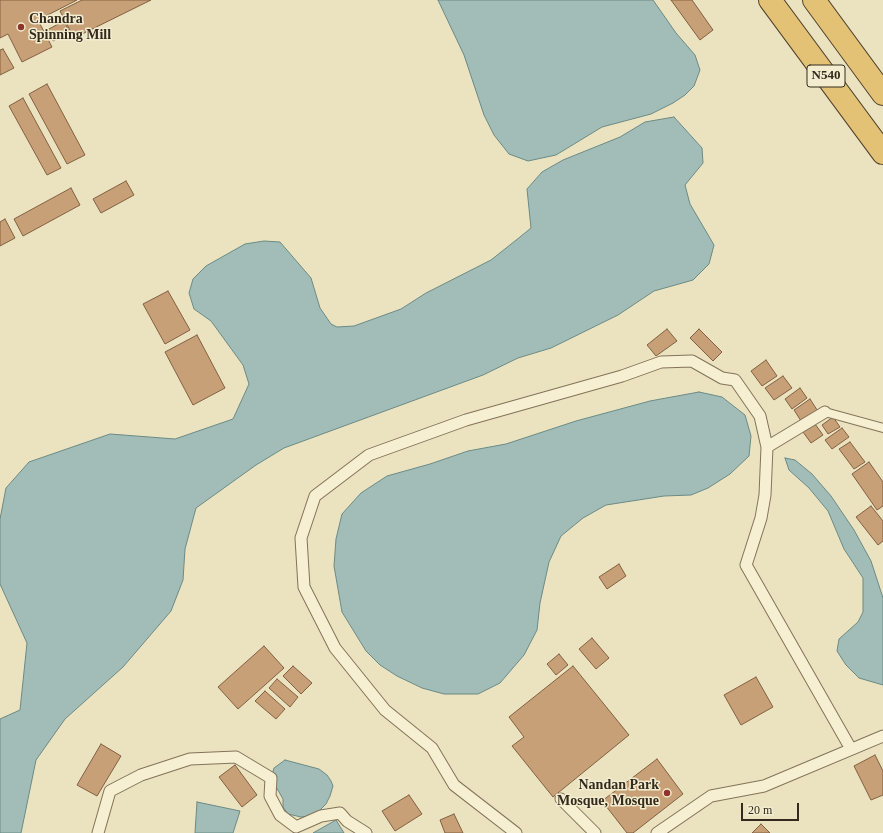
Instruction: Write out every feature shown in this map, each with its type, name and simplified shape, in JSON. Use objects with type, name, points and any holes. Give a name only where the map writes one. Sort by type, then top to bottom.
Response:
[{"type":"highway","name":"N540","points":[[770,0],[883,152]]},
{"type":"highway","name":"N540","points":[[814,0],[883,94]]},
{"type":"street","points":[[516,833],[454,785],[432,748],[385,710],[335,648],[304,587],[301,538],[315,496],[369,455],[466,420],[622,376],[660,362],[692,361],[722,378],[735,380],[760,416],[767,447],[763,502],[760,518],[746,565],[851,750]]},
{"type":"street","points":[[767,447],[825,412]]},
{"type":"street","points":[[656,833],[711,796],[764,786],[883,736]]},
{"type":"street","points":[[98,833],[110,791],[141,775],[190,759],[236,757],[271,778],[270,796],[280,815],[296,827],[321,816],[340,814],[347,821],[366,833]]},
{"type":"street","points":[[561,799],[595,833]]},
{"type":"lane","points":[[825,412],[883,428]]},
{"type":"water","points":[[438,0],[653,0],[676,33],[695,55],[700,70],[694,86],[685,95],[673,103],[651,114],[602,127],[556,155],[528,161],[509,154],[494,135],[484,115],[464,55]]},
{"type":"water","points":[[674,117],[702,148],[703,163],[685,185],[690,204],[714,245],[709,264],[693,280],[654,291],[618,315],[551,348],[518,358],[483,375],[284,448],[256,465],[196,508],[185,549],[183,580],[171,611],[123,667],[65,719],[36,760],[21,833],[0,833],[0,719],[20,710],[27,643],[0,584],[0,519],[6,488],[29,462],[110,434],[175,439],[233,419],[249,384],[243,365],[211,321],[194,309],[189,293],[193,279],[206,266],[245,244],[264,241],[280,242],[311,278],[320,308],[331,324],[337,327],[354,326],[401,309],[426,293],[491,260],[531,228],[527,189],[542,172],[563,160],[620,137],[645,122]]},
{"type":"water","points":[[699,392],[722,397],[745,415],[751,436],[749,456],[730,474],[708,488],[691,495],[664,496],[606,505],[583,518],[561,536],[549,562],[540,603],[537,630],[524,655],[500,683],[478,694],[444,694],[422,688],[397,676],[380,665],[366,651],[342,612],[334,566],[336,539],[342,514],[361,493],[387,476],[430,464],[468,451],[506,444],[576,421],[650,401]]},
{"type":"water","points":[[785,458],[795,460],[812,474],[831,496],[854,530],[871,561],[883,598],[883,685],[859,678],[846,665],[837,651],[839,639],[858,622],[863,612],[863,578],[844,549],[828,511],[809,488],[789,470]]},
{"type":"water","points":[[285,760],[319,769],[327,775],[331,781],[333,786],[326,804],[319,811],[310,816],[301,817],[288,814],[283,807],[283,799],[271,778],[274,768]]},
{"type":"water","points":[[197,802],[240,811],[233,833],[195,833]]},
{"type":"water","points":[[336,820],[344,833],[313,833]]},
{"type":"building","name":"Chandra Spinning Mill","points":[[0,0],[77,0],[38,20],[52,47],[22,62],[8,34],[0,38]]},
{"type":"building","points":[[82,0],[151,0],[74,38],[60,11]]},
{"type":"building","points":[[671,0],[692,0],[713,30],[700,40]]},
{"type":"building","points":[[64,21],[70,33],[53,41],[47,30]]},
{"type":"building","points":[[3,49],[14,68],[0,75],[0,50]]},
{"type":"building","points":[[47,84],[85,155],[67,164],[29,94]]},
{"type":"building","points":[[23,98],[61,168],[47,175],[9,106]]},
{"type":"building","points":[[126,181],[134,195],[101,213],[93,199]]},
{"type":"building","points":[[71,188],[80,205],[23,236],[14,219]]},
{"type":"building","points":[[5,219],[15,238],[0,246],[0,222]]},
{"type":"building","points":[[168,291],[190,330],[165,344],[143,304]]},
{"type":"building","points":[[667,329],[677,341],[656,356],[647,345]]},
{"type":"building","points":[[699,329],[722,352],[713,361],[690,338]]},
{"type":"building","points":[[197,335],[225,388],[193,405],[165,352]]},
{"type":"building","points":[[766,360],[777,376],[762,386],[751,371]]},
{"type":"building","points":[[783,376],[792,388],[774,400],[765,388]]},
{"type":"building","points":[[800,388],[807,398],[792,409],[785,399]]},
{"type":"building","points":[[810,399],[819,413],[803,424],[794,410]]},
{"type":"building","points":[[833,417],[840,427],[828,434],[822,425]]},
{"type":"building","points":[[815,424],[823,435],[811,443],[803,432]]},
{"type":"building","points":[[842,428],[849,437],[832,449],[825,440]]},
{"type":"building","points":[[850,442],[865,462],[854,469],[839,449]]},
{"type":"building","points":[[869,462],[883,482],[883,506],[877,510],[852,474]]},
{"type":"building","points":[[871,506],[883,521],[883,541],[878,545],[856,517]]},
{"type":"building","points":[[619,564],[626,576],[607,589],[599,577]]},
{"type":"building","points":[[592,638],[609,658],[596,669],[579,649]]},
{"type":"building","points":[[264,646],[284,668],[238,709],[218,687]]},
{"type":"building","points":[[559,654],[568,665],[556,675],[547,664]]},
{"type":"building","points":[[293,666],[312,683],[301,694],[283,676]]},
{"type":"building","points":[[573,666],[629,735],[553,797],[512,746],[524,737],[509,717]]},
{"type":"building","points":[[756,677],[773,707],[741,725],[724,695]]},
{"type":"building","points":[[277,679],[298,697],[290,707],[269,688]]},
{"type":"building","points":[[265,691],[285,709],[276,719],[255,701]]},
{"type":"building","points":[[101,744],[121,756],[97,796],[77,785]]},
{"type":"building","points":[[875,755],[883,771],[883,795],[871,800],[854,766]]},
{"type":"building","points":[[657,759],[683,794],[633,833],[627,833],[602,801]]},
{"type":"building","points":[[235,765],[257,795],[242,807],[219,777]]},
{"type":"building","points":[[409,795],[422,814],[395,831],[382,811]]},
{"type":"building","points":[[454,814],[463,833],[445,833],[440,820]]},
{"type":"building","points":[[761,824],[770,833],[752,833]]},
{"type":"place","name":"Chandra Spinning Mill","points":[[21,27]]},
{"type":"place","name":"Nandan Park Mosque, Mosque","points":[[667,793]]}]
